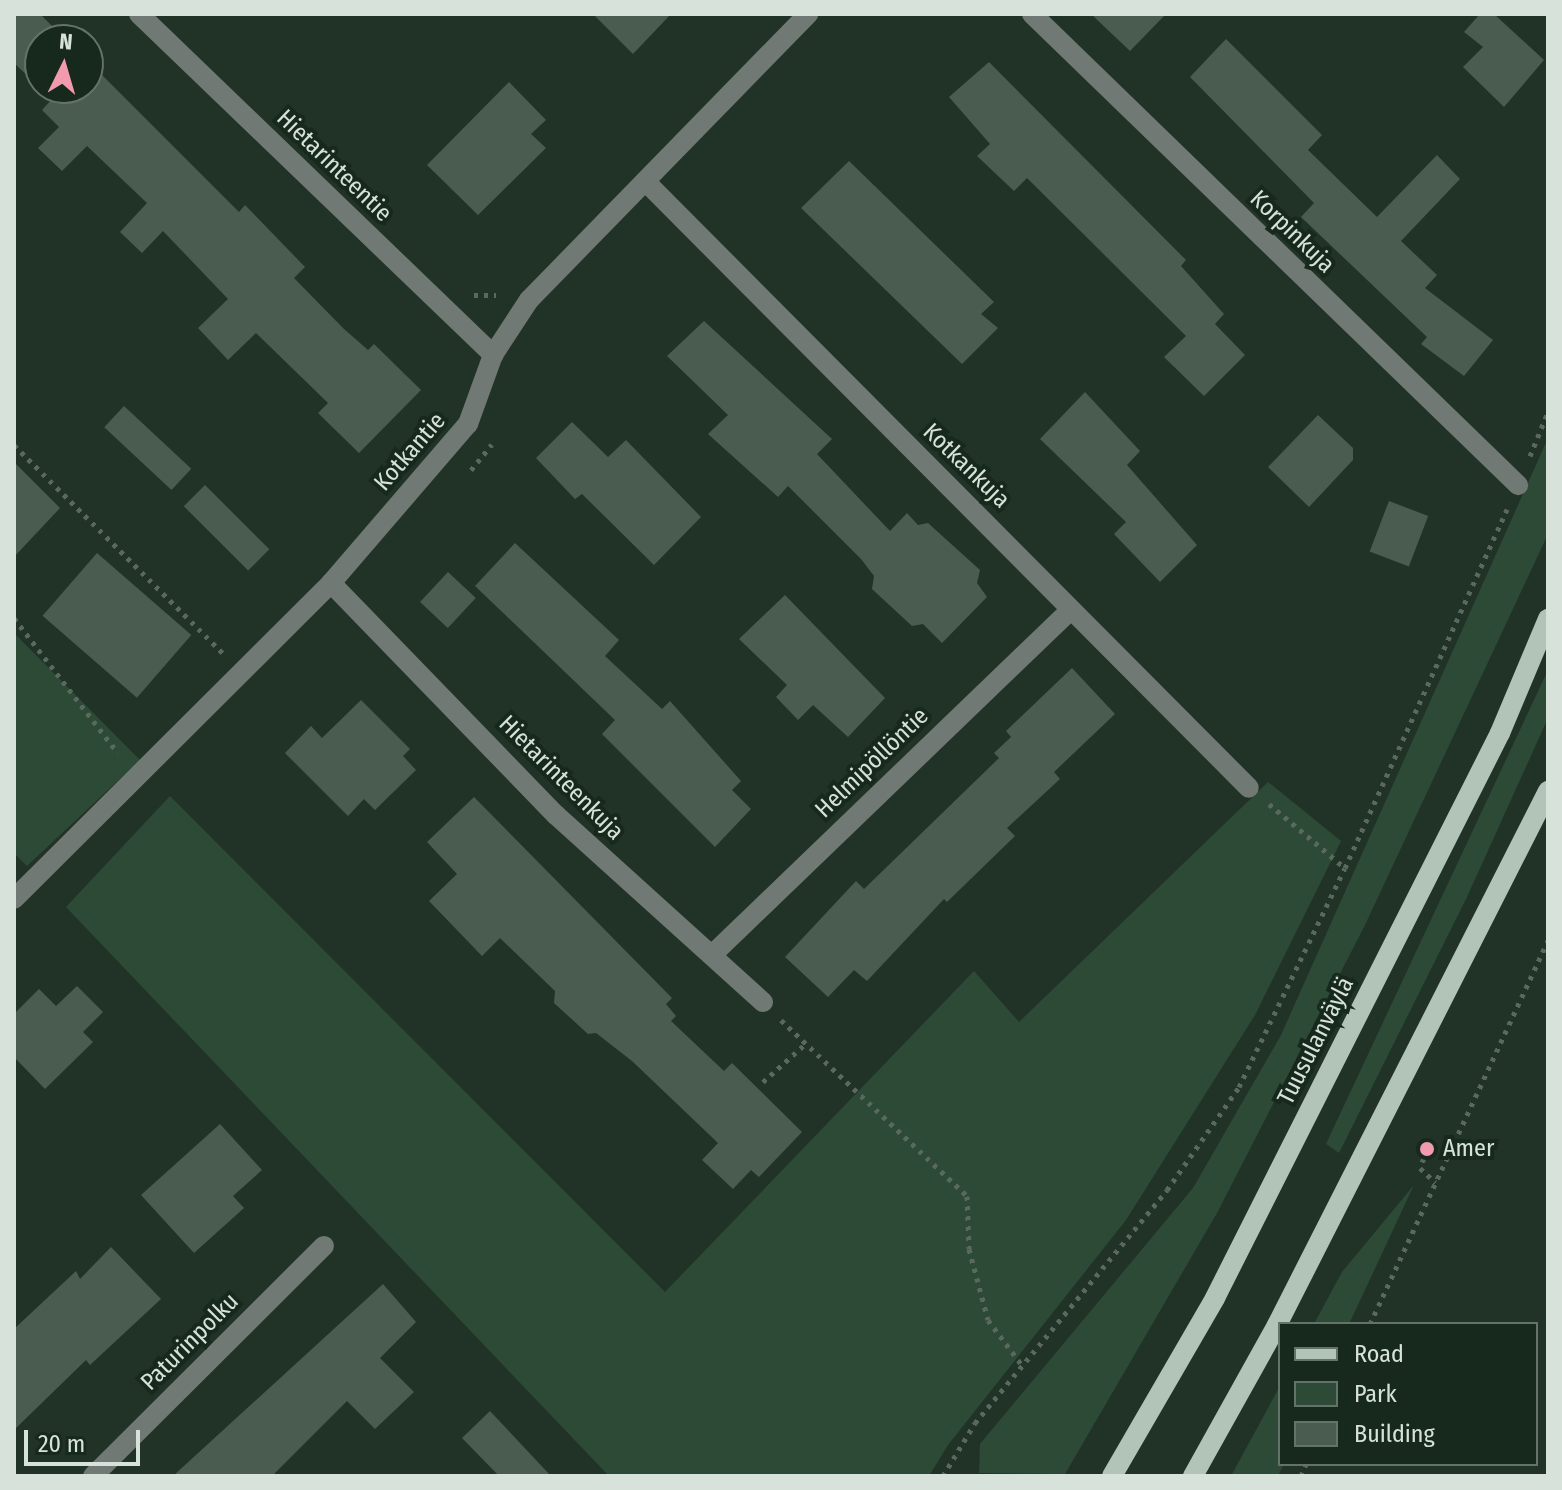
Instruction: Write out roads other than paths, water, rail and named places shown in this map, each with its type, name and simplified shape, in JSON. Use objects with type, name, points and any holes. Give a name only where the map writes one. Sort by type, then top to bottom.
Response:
[{"type":"main road","name":"Tuusulanväylä","points":[[1112,1476],[1215,1298],[1500,733],[1548,619]]},
{"type":"main road","points":[[1279,1322],[1548,791]]},
{"type":"main road","points":[[1193,1476],[1278,1323]]},
{"type":"street","name":"Hietarinteentie","points":[[139,14],[493,355]]},
{"type":"street","name":"Kotkantie","points":[[14,899],[331,583],[468,424],[493,355],[529,300],[647,183],[808,14]]},
{"type":"street","name":"Korpinkuja","points":[[1032,14],[1518,485]]},
{"type":"street","name":"Kotkankuja","points":[[647,183],[745,287],[1024,558],[1069,611],[1249,788]]},
{"type":"street","name":"Hietarinteenkuja","points":[[331,583],[556,815],[763,1002]]},
{"type":"street","name":"Helmipöllöntie","points":[[713,954],[1069,611]]},
{"type":"street","name":"Paturinpolku","points":[[93,1476],[324,1246]]},
{"type":"place","name":"Amer","points":[[1427,1149]]}]
